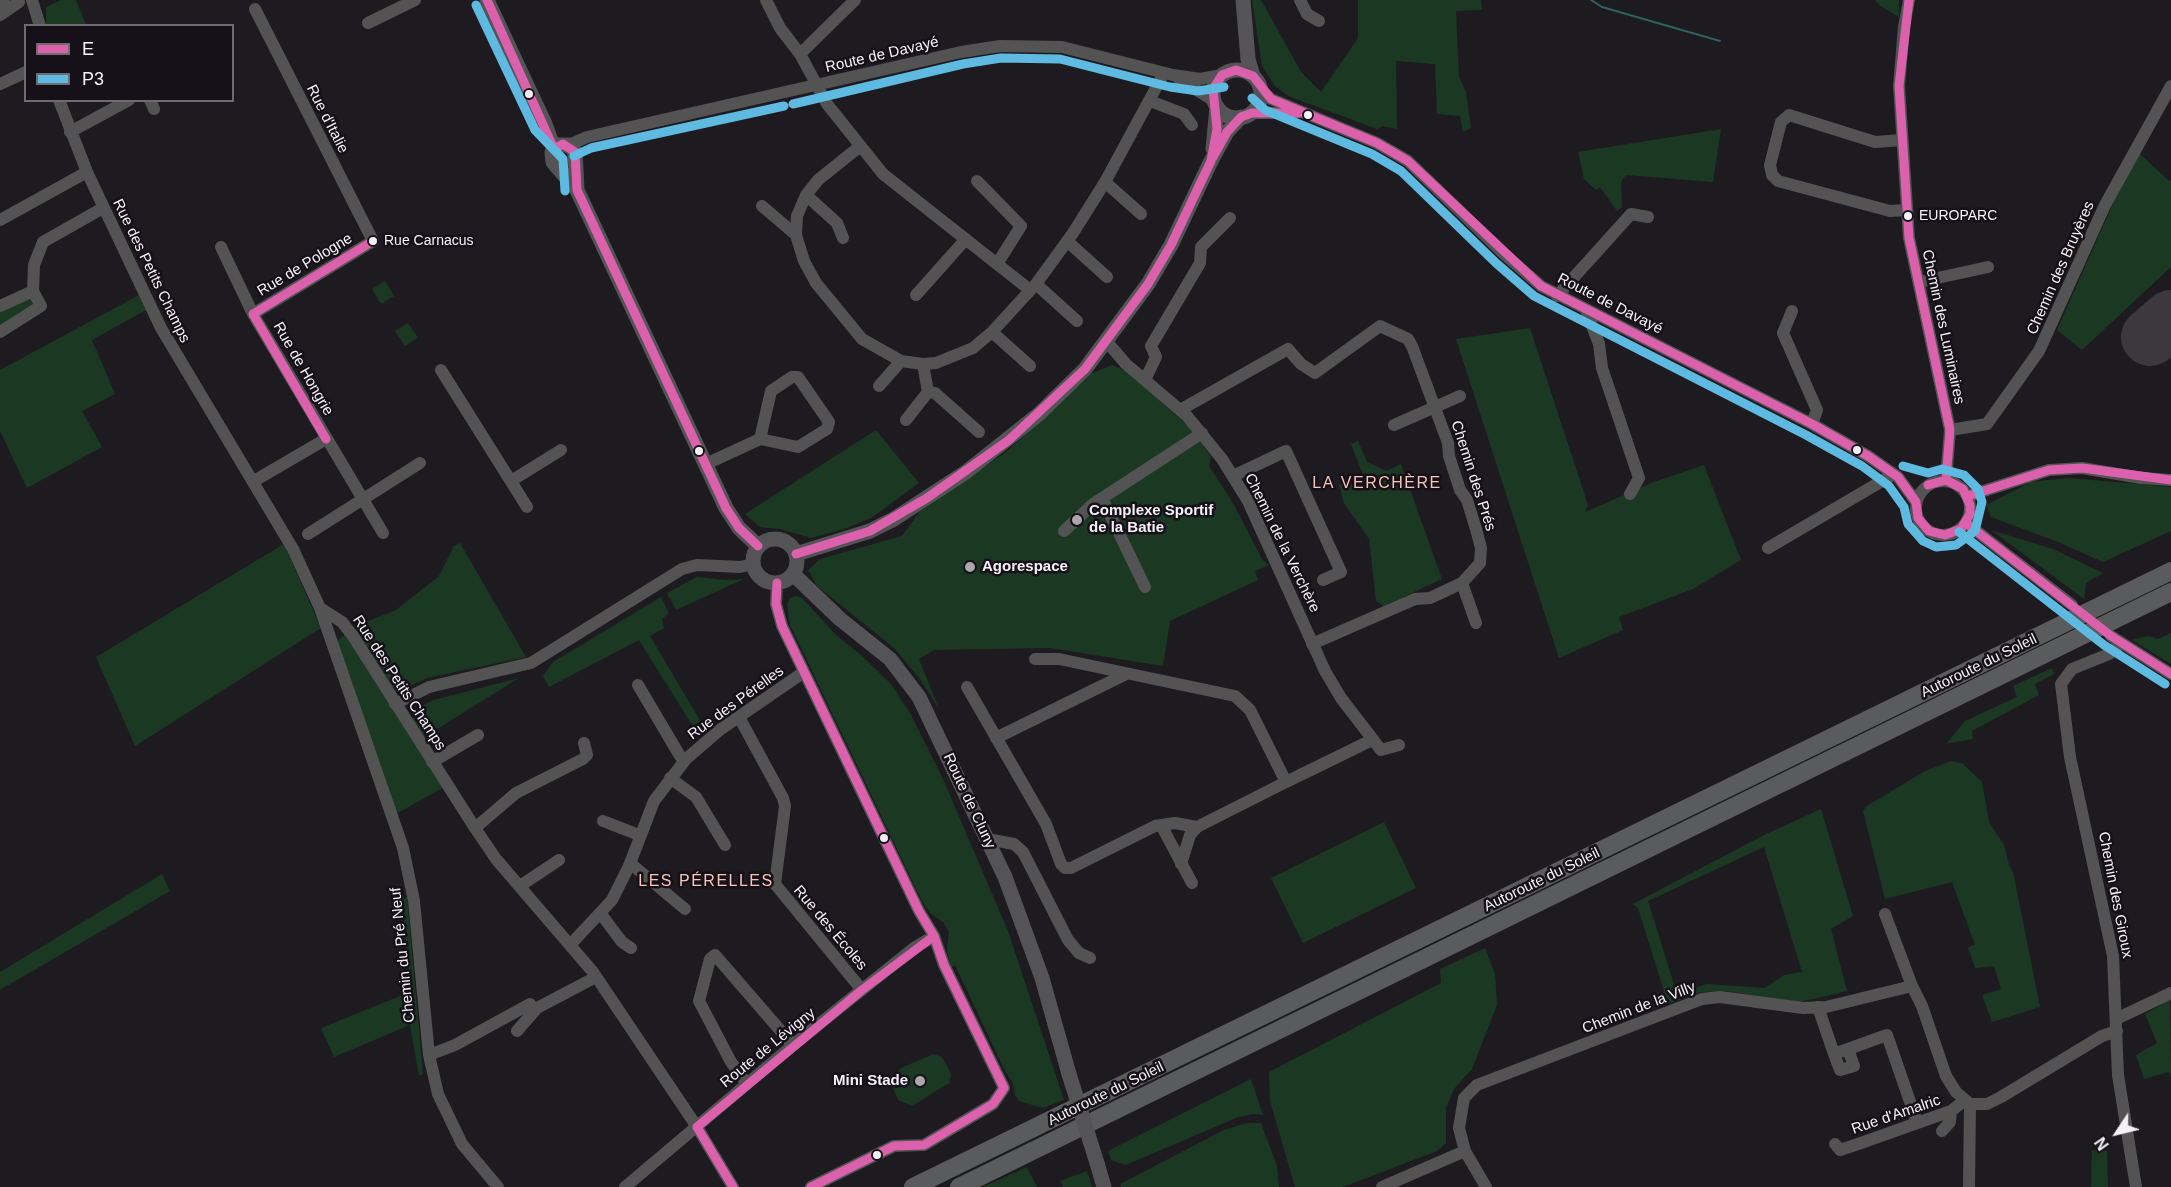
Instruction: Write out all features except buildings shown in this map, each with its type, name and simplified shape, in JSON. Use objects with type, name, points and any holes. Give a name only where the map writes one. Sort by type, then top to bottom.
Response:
[{"type":"highway","name":"Autoroute du Soleil","points":[[913,1187],[2171,571]]},
{"type":"highway","name":"Autoroute du Soleil","points":[[958,1187],[2171,592]]},
{"type":"main road","points":[[487,0],[545,124],[566,154],[577,190],[732,519],[758,546]]},
{"type":"main road","points":[[1211,161],[1217,129],[1213,89],[1226,73],[1240,48],[1243,0]]},
{"type":"main road","points":[[796,554],[870,531],[966,472],[1040,414],[1107,342],[1172,245],[1227,132],[1260,98],[1243,18]]},
{"type":"main road","points":[[1226,73],[1244,71],[1256,82]]},
{"type":"main road","points":[[1215,104],[1230,117],[1246,115]]},
{"type":"main road","points":[[770,539],[786,541],[796,554],[798,561],[793,574],[777,583],[765,580],[754,564],[758,546],[770,539]]},
{"type":"main road","name":"Route de Cluny","points":[[793,574],[840,619],[890,659],[919,697],[933,723],[1005,877],[1042,978],[1104,1187]]},
{"type":"street","points":[[0,3],[4,0]]},
{"type":"street","points":[[368,23],[415,0]]},
{"type":"street","points":[[766,0],[780,28],[800,54],[816,86],[860,147],[884,174],[997,264],[1033,287],[1077,321]]},
{"type":"street","points":[[800,54],[855,0]]},
{"type":"street","points":[[1300,0],[1307,14],[1319,21]]},
{"type":"street","name":"Chemin des Luminaires","points":[[1909,0],[1903,35],[1899,86],[1909,238],[1950,430],[1946,480]]},
{"type":"street","points":[[0,15],[24,1],[39,24]]},
{"type":"street","name":"Rue d'Italie","points":[[255,9],[373,241]]},
{"type":"street","name":"Route de Davayé","points":[[566,154],[599,136],[961,52],[1000,46],[1062,47],[1168,74],[1200,79],[1226,73]]},
{"type":"street","points":[[0,84],[24,73]]},
{"type":"street","points":[[860,147],[818,180],[806,195],[796,216],[796,235],[804,261],[836,310],[862,339],[901,361],[923,364],[955,357],[973,348],[992,332],[1033,287],[1067,241],[1105,182],[1150,101],[1168,74]]},
{"type":"street","name":"Route de Davayé","points":[[1168,74],[1215,104]]},
{"type":"street","name":"Route de Davayé","points":[[1256,82],[1270,99],[1300,113],[1377,142],[1408,161],[1527,276],[1557,296],[1812,424],[1896,475],[1928,485]]},
{"type":"street","name":"Chemin des Bruyères","points":[[1950,430],[1987,423],[2039,351],[2105,205],[2171,86]]},
{"type":"street","points":[[1150,101],[1184,114],[1192,125]]},
{"type":"street","name":"Rue des Petits Champs","points":[[60,102],[87,172],[172,350],[254,481],[293,549],[320,608],[342,622],[353,636],[475,828],[596,977],[697,1127],[733,1187]]},
{"type":"street","points":[[70,132],[125,102]]},
{"type":"street","points":[[1246,115],[1300,113]]},
{"type":"street","points":[[1902,140],[1875,142],[1789,115],[1781,122],[1770,165],[1772,175],[1778,181],[1890,211],[1907,210]]},
{"type":"street","points":[[0,220],[87,172]]},
{"type":"street","points":[[977,181],[1021,226],[997,264]]},
{"type":"street","points":[[1105,182],[1141,214]]},
{"type":"street","points":[[806,195],[837,223],[843,238]]},
{"type":"street","points":[[762,206],[796,235]]},
{"type":"street","points":[[0,332],[38,310],[40,306],[33,291],[34,264],[43,242],[104,208]]},
{"type":"street","points":[[1557,296],[1631,214],[1648,217]]},
{"type":"street","points":[[1146,378],[1156,357],[1151,346],[1200,263],[1201,248],[1230,218]]},
{"type":"street","points":[[916,295],[966,239]]},
{"type":"street","name":"Rue de Pologne","points":[[253,314],[373,241]]},
{"type":"street","points":[[1067,241],[1107,276]]},
{"type":"street","name":"Rue de Hongrie","points":[[220,247],[253,314],[383,533]]},
{"type":"street","points":[[1918,282],[1988,267]]},
{"type":"street","points":[[0,306],[33,291]]},
{"type":"street","points":[[1586,310],[1599,344],[1602,368],[1639,478],[1630,494]]},
{"type":"street","points":[[1792,311],[1783,333],[1817,410],[1812,424]]},
{"type":"street","name":"Chemin des Prés","points":[[1180,410],[1288,349],[1300,364],[1314,373],[1380,326],[1408,339],[1412,346],[1435,408],[1480,548],[1480,563],[1462,583],[1430,598],[1415,599],[1312,644]]},
{"type":"street","points":[[992,332],[1030,366]]},
{"type":"street","name":"Chemin de la Verchère","points":[[1107,342],[1126,364],[1146,378],[1202,433],[1233,476],[1252,510],[1312,644],[1341,698],[1381,750],[1399,745]]},
{"type":"street","points":[[879,386],[901,361]]},
{"type":"street","points":[[906,420],[928,392],[923,364]]},
{"type":"street","points":[[441,370],[527,507]]},
{"type":"street","points":[[706,464],[760,439],[798,447],[827,429],[829,423],[798,377],[792,377],[771,391],[760,439]]},
{"type":"street","points":[[928,392],[935,393],[979,432]]},
{"type":"street","name":"Chemin des Prés","points":[[1394,424],[1461,396]]},
{"type":"street","points":[[1064,531],[1102,498],[1202,433]]},
{"type":"street","points":[[254,481],[326,439]]},
{"type":"street","points":[[511,482],[561,450]]},
{"type":"street","points":[[1233,476],[1286,451],[1341,572],[1323,580]]},
{"type":"street","points":[[308,534],[420,463]]},
{"type":"street","points":[[1968,496],[2049,470],[2082,468],[2141,478],[2171,480]]},
{"type":"street","points":[[1768,548],[1896,475]]},
{"type":"street","name":"Route de Davayé","points":[[1896,475],[1916,502]]},
{"type":"street","points":[[1946,480],[1956,484],[1968,496],[1970,505],[1966,522],[1953,533],[1937,535],[1922,526],[1916,510],[1916,502],[1928,485],[1946,480]]},
{"type":"street","points":[[1102,498],[1145,587]]},
{"type":"street","points":[[1966,522],[2072,605]]},
{"type":"street","points":[[395,704],[429,687],[531,663],[682,569],[697,565],[740,567],[754,564]]},
{"type":"street","points":[[777,583],[777,610],[804,672],[919,911],[934,936],[944,965],[1004,1088],[993,1104],[924,1145],[894,1146],[811,1187]]},
{"type":"street","points":[[1462,583],[1476,623]]},
{"type":"street","name":"Chemin du Pré Neuf","points":[[320,608],[404,848],[415,912],[429,1055],[446,1115],[470,1155],[498,1187]]},
{"type":"street","name":"Chemin des Giroux","points":[[2136,1187],[2123,1115],[2113,956],[2101,889],[2070,757],[2061,684],[2072,669],[2109,654],[2116,639],[2171,674]]},
{"type":"street","points":[[1035,659],[1059,659],[1235,696],[1244,701],[1286,782]]},
{"type":"street","name":"Rue des Pérelles","points":[[571,944],[602,914],[630,863],[654,801],[686,759],[739,717],[804,672]]},
{"type":"street","points":[[996,738],[1127,674]]},
{"type":"street","name":"Rue des Pérelles","points":[[638,685],[680,756],[686,759]]},
{"type":"street","points":[[967,687],[1046,824],[1061,864],[1065,868],[1071,868],[1161,825],[1181,824],[1197,827]]},
{"type":"street","name":"Rue des Écoles","points":[[739,717],[783,798],[775,884],[862,990]]},
{"type":"street","points":[[432,762],[478,735]]},
{"type":"street","points":[[1181,864],[1190,835],[1197,827],[1372,740]]},
{"type":"street","points":[[475,828],[516,793],[583,759],[587,755],[584,743]]},
{"type":"street","points":[[670,778],[696,796],[725,845]]},
{"type":"street","points":[[603,821],[639,835]]},
{"type":"street","points":[[1161,825],[1192,883]]},
{"type":"street","points":[[987,839],[1014,844],[1023,852],[1068,940],[1079,953],[1090,958]]},
{"type":"street","points":[[520,886],[558,860]]},
{"type":"street","points":[[630,863],[685,909]]},
{"type":"street","points":[[602,914],[622,942],[631,948]]},
{"type":"street","points":[[1885,914],[1912,986],[1922,1006],[1946,1076],[1968,1102],[1969,1187]]},
{"type":"street","name":"Route de Lévigny","points":[[625,1187],[794,1045],[934,936]]},
{"type":"street","points":[[747,1084],[731,1062],[699,1001],[710,959],[714,956],[794,1045]]},
{"type":"street","points":[[517,1031],[537,1008],[596,977]]},
{"type":"street","name":"Chemin de la Villy","points":[[1486,1187],[1465,1151],[1459,1128],[1460,1110],[1464,1098],[1477,1086],[1702,999],[1720,997],[1818,1007],[1912,986]]},
{"type":"street","points":[[1968,1102],[1986,1104],[2001,1097],[2171,993]]},
{"type":"street","points":[[429,1055],[455,1046],[530,1004]]},
{"type":"street","points":[[1818,1007],[1840,1070],[1854,1066],[1848,1049]]},
{"type":"street","points":[[1834,1054],[1887,1035],[1917,1122]]},
{"type":"street","name":"Rue d'Amalric","points":[[1835,1144],[1840,1150],[1952,1112],[1968,1102]]},
{"type":"street","points":[[1942,1131],[1950,1122],[1952,1112]]},
{"type":"street","points":[[1382,1187],[1465,1151]]},
{"type":"green space","points":[[61,0],[76,0],[86,24],[46,24],[46,7]]},
{"type":"green space","points":[[1252,0],[1261,0],[1301,72],[1321,92],[1358,38],[1358,0],[1481,0],[1482,10],[1456,11],[1459,77],[1466,92],[1471,128],[1463,132],[1460,116],[1437,114],[1435,64],[1396,61],[1397,129],[1383,126],[1377,129],[1288,96],[1275,86],[1262,66]]},
{"type":"green space","points":[[1875,0],[1899,0],[1899,17],[1879,5]]},
{"type":"green space","points":[[1721,129],[1713,182],[1626,175],[1621,182],[1622,207],[1617,211],[1600,187],[1596,190],[1584,179],[1578,152]]},
{"type":"green space","points":[[2140,154],[2169,181],[2171,179],[2171,267],[2082,350],[2057,330],[2119,190]]},
{"type":"green space","points":[[385,281],[394,296],[381,304],[372,289]]},
{"type":"green space","points":[[30,295],[37,306],[0,329],[0,310]]},
{"type":"green space","points":[[139,295],[146,310],[92,340],[115,394],[82,411],[102,447],[27,488],[0,431],[0,370]]},
{"type":"green space","points":[[408,323],[418,338],[405,346],[395,331]]},
{"type":"green space","points":[[1530,328],[1588,505],[1585,512],[1654,482],[1704,465],[1741,560],[1693,589],[1619,617],[1623,630],[1559,658],[1456,339]]},
{"type":"green space","name":"Complexe Sportif de la Batie","points":[[1112,365],[1128,372],[1186,424],[1201,443],[1211,457],[1209,466],[1233,503],[1262,559],[1269,565],[1255,571],[1258,580],[1170,621],[1163,666],[1050,648],[934,650],[919,659],[939,709],[920,679],[894,648],[817,586],[808,570],[820,559],[902,536],[920,511],[1006,452],[1088,375]]},
{"type":"green space","points":[[876,430],[919,483],[871,518],[847,528],[811,538],[780,529],[760,527],[745,514]]},
{"type":"green space","points":[[1358,441],[1367,462],[1387,471],[1401,464],[1442,579],[1384,606],[1376,601],[1369,539],[1344,503],[1339,485],[1363,475],[1351,444]]},
{"type":"green space","points":[[2069,478],[2171,487],[2171,531],[2103,562],[1991,517],[1986,505],[2031,482]]},
{"type":"green space","points":[[1991,530],[2053,549],[2103,573],[2086,583],[2084,599]]},
{"type":"green space","points":[[460,543],[526,657],[427,678],[396,693],[354,627],[396,610],[439,576],[454,546]]},
{"type":"green space","points":[[284,544],[321,628],[135,746],[96,657]]},
{"type":"green space","points":[[697,577],[725,580],[744,579],[676,610],[667,593]]},
{"type":"green space","points":[[795,596],[802,598],[837,636],[891,684],[910,713],[943,779],[1008,931],[1064,1100],[1043,1108],[1019,1101],[1015,1095],[1013,1083],[1005,1071],[955,965],[951,967],[947,950],[949,932],[943,922],[930,913],[922,901],[790,625],[787,605],[790,598]]},
{"type":"green space","points":[[661,597],[669,613],[662,619],[664,628],[650,636],[705,729],[697,733],[639,640],[549,687],[543,676],[553,662]]},
{"type":"green space","points":[[2171,633],[2171,664],[2132,640],[2148,636],[2158,639]]},
{"type":"green space","points":[[346,634],[444,787],[396,814],[334,643]]},
{"type":"green space","points":[[2052,668],[2054,674],[2035,684],[2039,695],[1972,731],[1973,739],[1946,744],[1965,721],[2017,697],[2013,686]]},
{"type":"green space","points":[[519,678],[421,739],[413,724],[413,716],[419,707],[434,700]]},
{"type":"green space","points":[[1951,761],[1962,763],[1982,782],[1989,822],[2004,845],[2013,872],[2040,1007],[1992,1022],[1982,995],[2001,989],[1994,966],[1975,968],[1968,947],[1975,945],[1952,882],[1885,899],[1863,811],[1867,806],[1925,771]]},
{"type":"green space","points":[[1821,809],[1853,916],[1831,929],[1847,991],[1800,1002],[1724,991],[1702,992],[1668,1004],[1638,908],[1633,904],[1762,836]],"holes":[[[1764,847],[1802,972],[1784,975],[1765,988],[1707,984],[1677,994],[1648,901]]]},
{"type":"green space","points":[[1384,822],[1416,888],[1303,943],[1271,878]]},
{"type":"green space","points":[[162,874],[170,891],[0,990],[0,972]]},
{"type":"green space","points":[[407,897],[423,1074],[419,1076],[410,1025],[334,1057],[321,1028],[410,992],[402,899]]},
{"type":"green space","points":[[1485,948],[1495,974],[1497,1005],[1472,1069],[1454,1089],[1446,1108],[1446,1143],[1437,1151],[1343,1187],[1295,1187],[1270,1101],[1269,1072],[1441,983],[1440,969]]},
{"type":"green space","points":[[2170,1000],[2171,1078],[2169,1072],[2144,1079],[2136,1055],[2157,1043],[2145,1014]]},
{"type":"green space","name":"Mini Stade","points":[[934,1054],[942,1057],[947,1066],[951,1074],[949,1083],[912,1106],[898,1100],[889,1078],[903,1067]]},
{"type":"green space","points":[[1251,1079],[1263,1115],[1252,1114],[1236,1118],[1126,1165],[1111,1160],[1108,1151]]},
{"type":"green space","points":[[1247,1123],[1261,1123],[1277,1166],[1279,1187],[1121,1187],[1120,1184],[1224,1130]]},
{"type":"green space","points":[[2092,1150],[2107,1151],[2108,1187],[2091,1187]]},
{"type":"green space","points":[[1027,1167],[1037,1187],[983,1187]]},
{"type":"green space","points":[[1087,1171],[1092,1187],[1063,1187],[1060,1181]]},
{"type":"waterway","points":[[1591,0],[1602,7],[1720,41]]},
{"type":"runway","points":[[2150,337],[2171,319]]},
{"type":"transit line","name":"E","points":[[487,0],[554,149],[563,144],[575,152],[577,190],[726,508],[739,528],[758,546]]},
{"type":"transit line","name":"E","points":[[1909,0],[1899,86],[1909,238],[1950,430],[1946,480]]},
{"type":"transit line","name":"P3","points":[[476,5],[535,130],[563,159],[565,191]]},
{"type":"transit line","name":"P3","points":[[793,104],[963,64],[1001,58],[1060,59],[1170,87],[1198,91],[1224,87]]},
{"type":"transit line","name":"E","points":[[796,554],[870,531],[927,498],[1009,440],[1085,369],[1148,284],[1171,245],[1211,161],[1217,129],[1213,89],[1222,75],[1236,70],[1253,76],[1271,99],[1377,143],[1408,161],[1541,286],[1812,424],[1868,456],[1898,477],[1916,502],[1918,518],[1929,531],[1945,535],[1961,529],[1970,514],[1970,505],[1963,489],[1946,480],[1928,485]]},
{"type":"transit line","name":"P3","points":[[1252,98],[1265,110],[1372,154],[1401,171],[1496,263],[1534,296],[1862,466],[1889,486],[1904,507],[1908,524],[1923,541],[1936,547],[1956,545],[1975,531],[1982,502],[1978,489],[1964,475],[1942,469],[1928,473],[1903,466]]},
{"type":"transit line","name":"P3","points":[[574,156],[591,148],[784,106]]},
{"type":"transit line","name":"E","points":[[1213,157],[1227,132],[1241,117],[1252,113],[1300,113]]},
{"type":"transit line","name":"E","points":[[253,314],[373,241]]},
{"type":"transit line","name":"E","points":[[253,314],[326,439]]},
{"type":"transit line","name":"E","points":[[1968,496],[2049,470],[2082,468],[2171,480]]},
{"type":"transit line","name":"E","points":[[1966,523],[2111,636],[2171,674]]},
{"type":"transit line","name":"P3","points":[[1959,532],[2104,645],[2165,684]]},
{"type":"transit line","name":"E","points":[[777,583],[776,604],[782,626],[919,911],[934,936],[944,965],[1004,1088]]},
{"type":"transit line","name":"E","points":[[697,1127],[862,990],[934,936]]},
{"type":"transit line","name":"E","points":[[811,1187],[894,1146],[924,1145],[993,1104],[1004,1088]]},
{"type":"transit line","name":"E","points":[[697,1127],[733,1187]]},
{"type":"place","name":"EUROPARC","points":[[1908,216]]},
{"type":"place","name":"Rue Carnacus","points":[[373,241]]},
{"type":"place","name":"Complexe Sportif de la Batie","points":[[1077,520]]},
{"type":"place","name":"Agorespace","points":[[970,567]]},
{"type":"place","name":"Mini Stade","points":[[920,1081]]},
{"type":"district","name":"LA VERCHÈRE","points":[[1377,484]]},
{"type":"district","name":"LES PÉRELLES","points":[[706,882]]}]
